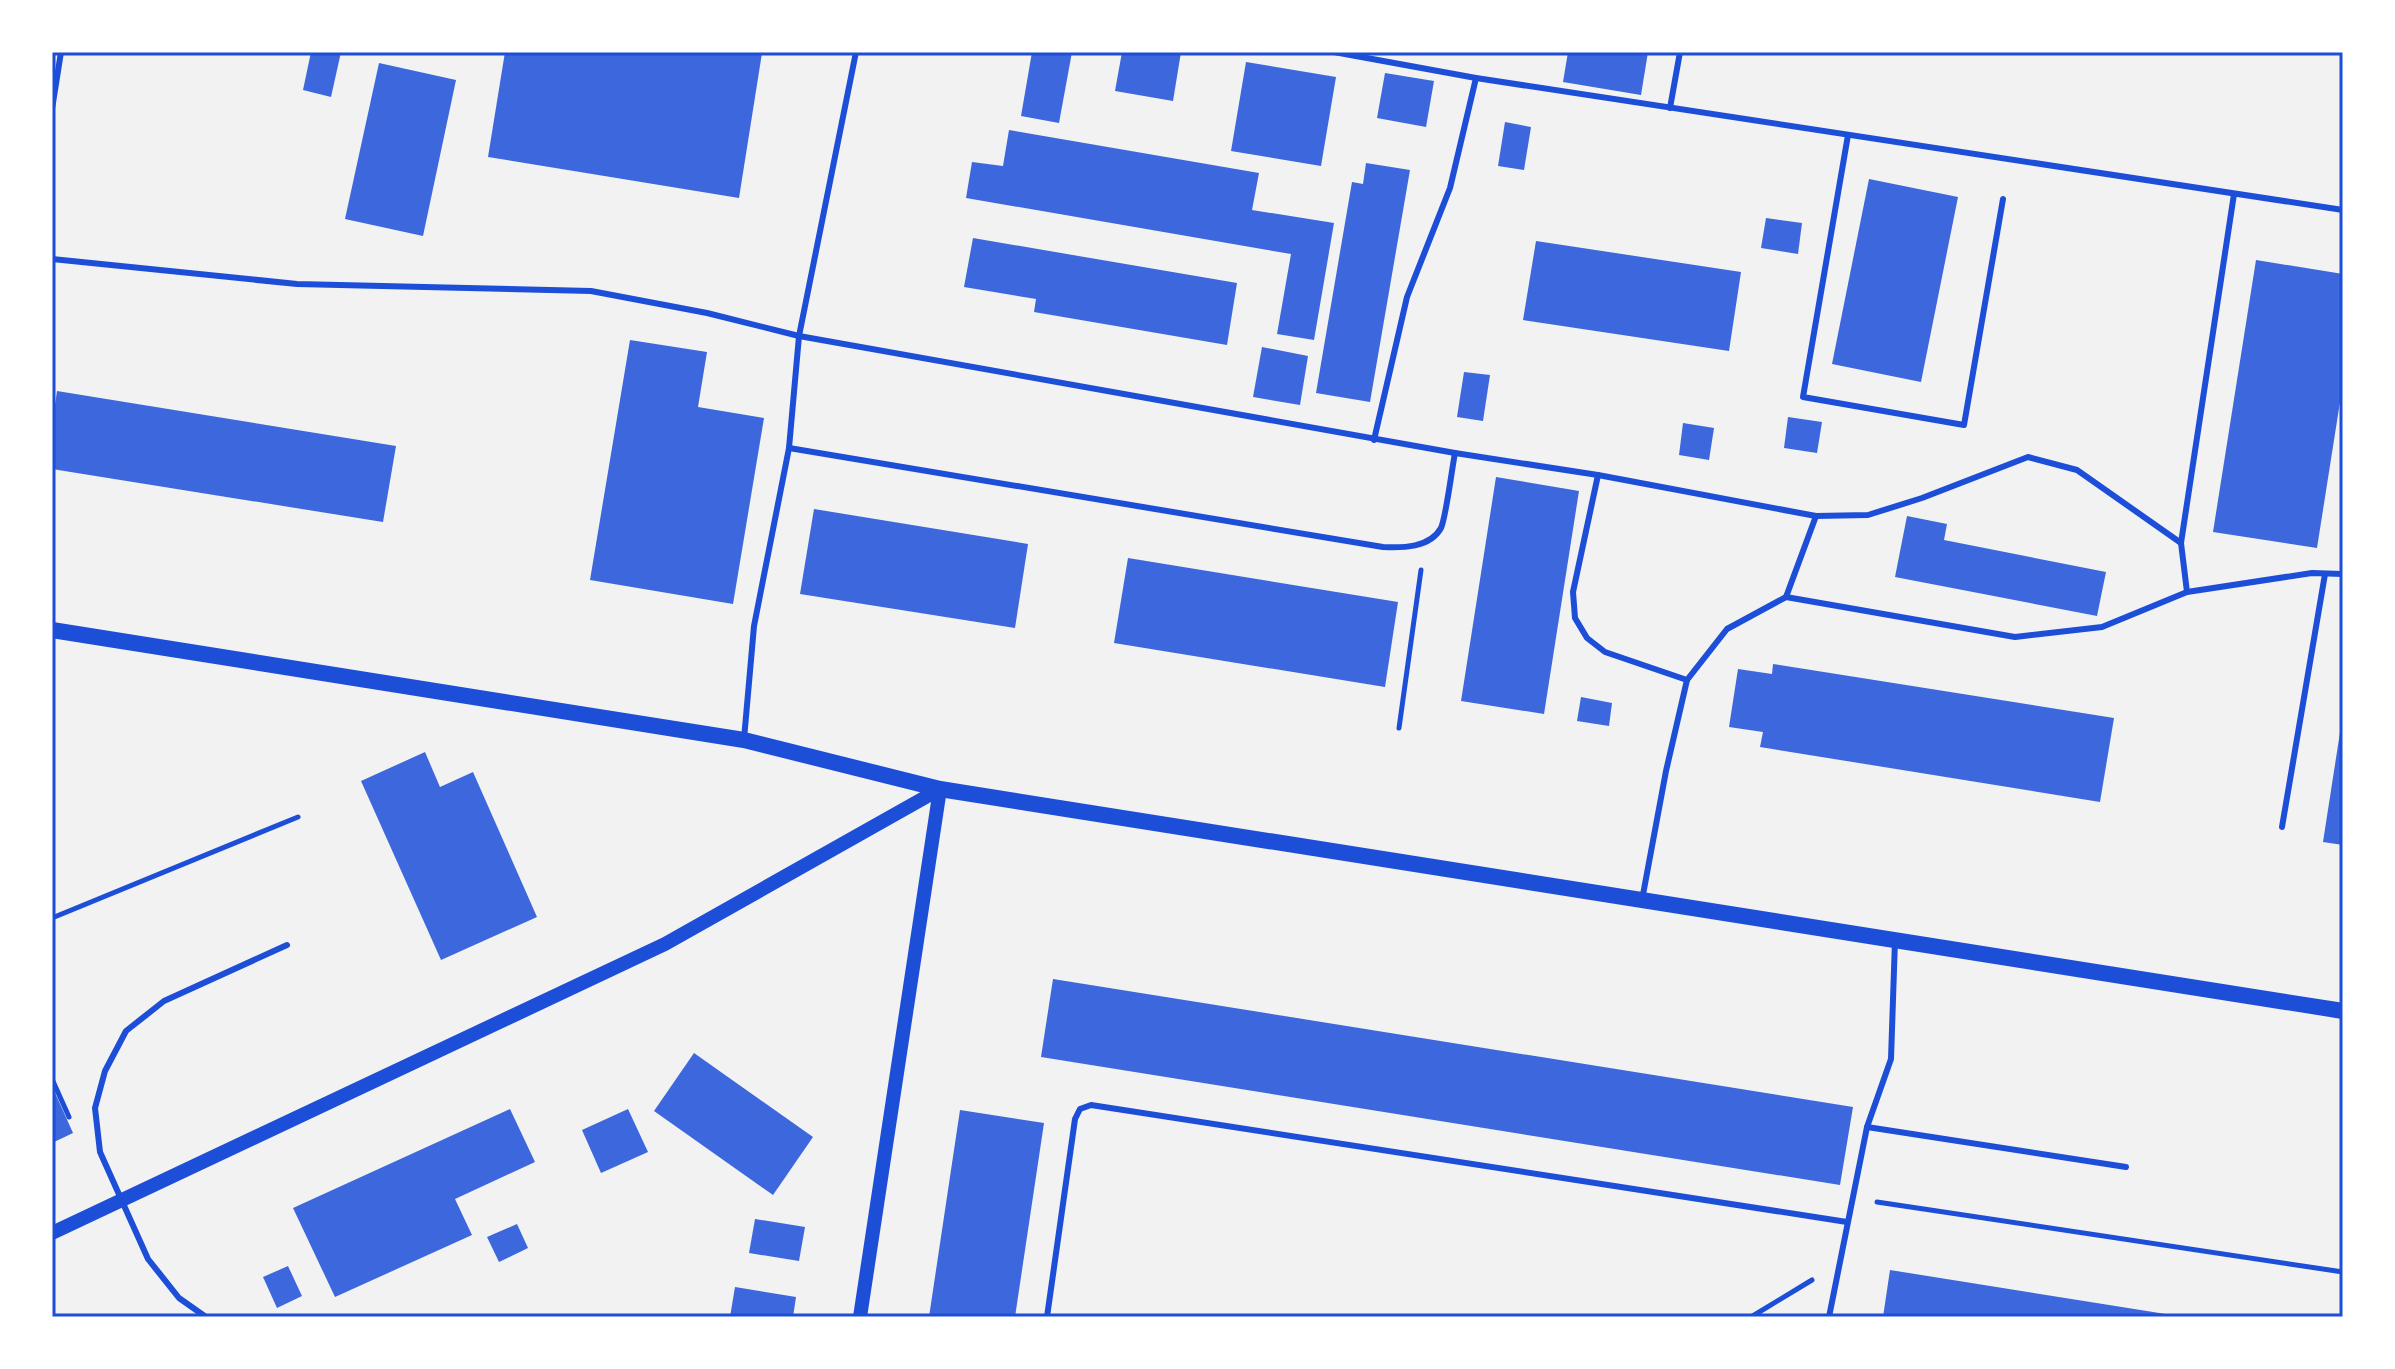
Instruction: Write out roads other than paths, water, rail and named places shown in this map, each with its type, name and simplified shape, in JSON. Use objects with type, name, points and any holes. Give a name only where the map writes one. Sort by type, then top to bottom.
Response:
[{"type":"main road","points":[[52,630],[744,740],[940,789],[2343,1011]]},
{"type":"street","points":[[52,1233],[665,944],[940,789]]},
{"type":"street","points":[[860,1317],[940,789]]},
{"type":"lane","points":[[52,109],[61,52]]},
{"type":"lane","points":[[744,740],[754,626],[789,448],[799,336],[856,52]]},
{"type":"lane","points":[[1334,52],[1476,78],[2343,210]]},
{"type":"lane","points":[[1670,108],[1680,52]]},
{"type":"lane","points":[[1374,440],[1407,297],[1450,188],[1476,78]]},
{"type":"lane","points":[[1848,135],[1803,397],[1964,425],[2003,199]]},
{"type":"lane","points":[[2187,592],[2181,543],[2234,194]]},
{"type":"lane","points":[[52,259],[297,284],[591,291],[707,313],[799,336],[1816,516],[1868,515],[1936,493],[2028,457],[2077,470],[2181,543]]},
{"type":"lane","points":[[789,448],[1383,547],[1406,548],[1428,540],[1441,528],[1455,453]]},
{"type":"lane","points":[[1598,475],[1573,592],[1575,618],[1587,638],[1605,652],[1687,680]]},
{"type":"lane","points":[[1786,597],[1816,516]]},
{"type":"lane","points":[[1642,900],[1687,680],[1727,629],[1786,597],[2015,637],[2102,627],[2187,592],[2312,573],[2343,574]]},
{"type":"lane","points":[[2282,827],[2325,574]]},
{"type":"lane","points":[[1829,1317],[1867,1127],[1891,1059],[1895,940]]},
{"type":"lane","points":[[206,1317],[179,1298],[148,1259],[100,1152],[95,1108],[105,1071],[126,1031],[164,1001],[287,945]]},
{"type":"lane","points":[[1047,1317],[1075,1119],[1080,1109],[1091,1105],[1847,1222]]},
{"type":"lane","points":[[1867,1127],[2126,1167]]}]
